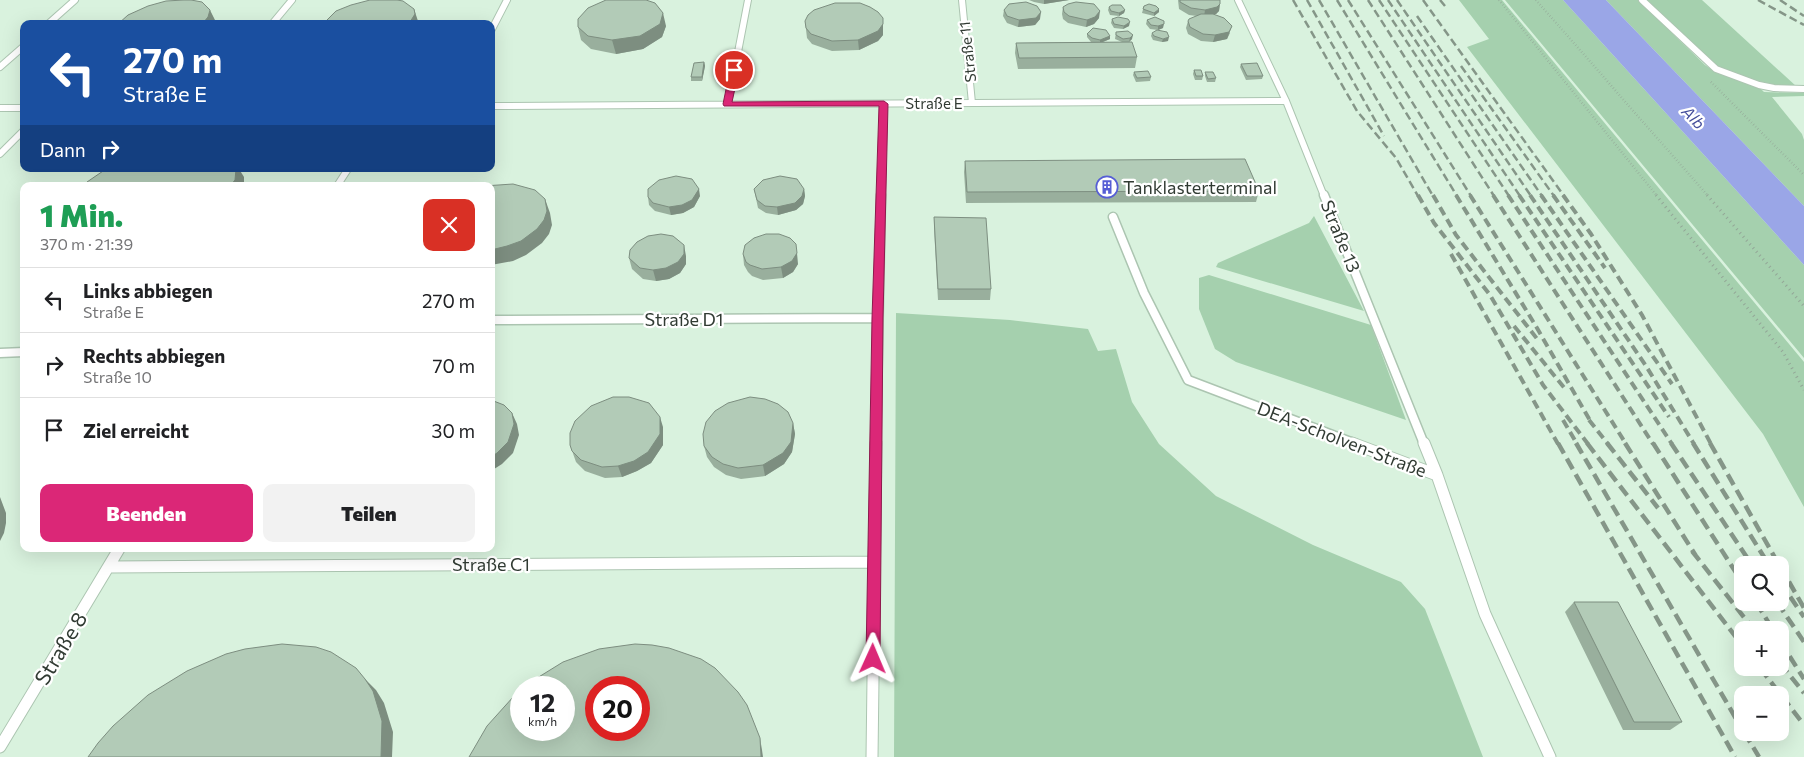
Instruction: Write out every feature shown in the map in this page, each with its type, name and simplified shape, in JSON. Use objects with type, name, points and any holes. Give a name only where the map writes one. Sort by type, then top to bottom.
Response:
[{"type":"lane","points":[[52,20],[75,0]]},
{"type":"lane","points":[[275,20],[292,0]]},
{"type":"lane","points":[[495,24],[508,0]]},
{"type":"lane","points":[[728,104],[748,0]]},
{"type":"lane","name":"Straße 11","points":[[962,0],[972,103]]},
{"type":"lane","name":"Straße 13","points":[[1238,0],[1286,101],[1437,475]]},
{"type":"lane","points":[[1642,0],[1716,69],[1759,85],[1774,88],[1804,89]]},
{"type":"lane","points":[[0,67],[20,50]]},
{"type":"lane","name":"Straße E","points":[[495,106],[1286,101]]},
{"type":"lane","points":[[872,757],[877,318],[884,104]]},
{"type":"lane","points":[[0,108],[20,108]]},
{"type":"lane","points":[[0,154],[20,134]]},
{"type":"lane","name":"DEA-Scholven-Straße","points":[[1112,217],[1144,293],[1188,380],[1437,475],[1486,614],[1550,757]]},
{"type":"lane","name":"Straße D1","points":[[495,320],[877,318]]},
{"type":"lane","points":[[0,352],[20,352]]},
{"type":"lane","name":"Straße 8","points":[[0,747],[117,552]]},
{"type":"lane","name":"Straße C1","points":[[108,567],[874,562]]},
{"type":"path","points":[[1499,0],[1783,352],[1804,390]]},
{"type":"path","points":[[1536,0],[1804,306]]},
{"type":"path","points":[[1715,86],[1804,175]]},
{"type":"green space","points":[[1459,0],[1502,0],[1804,362],[1804,507],[1763,434],[1467,47],[1489,39]]},
{"type":"green space","points":[[1505,0],[1563,0],[1804,265],[1804,358]]},
{"type":"green space","points":[[1606,0],[1638,0],[1705,65],[1717,73],[1759,87],[1764,92],[1804,93],[1804,96],[1772,97],[1802,134],[1804,140],[1804,206]]},
{"type":"green space","points":[[1646,0],[1702,0],[1797,87],[1759,83],[1720,69]]},
{"type":"green space","points":[[1314,216],[1364,311],[1216,267],[1218,263],[1309,223]]},
{"type":"green space","points":[[1209,275],[1371,325],[1406,420],[1236,362],[1215,349],[1199,309],[1199,278]]},
{"type":"green space","points":[[896,313],[1010,320],[1088,329],[1098,351],[1116,349],[1132,402],[1159,444],[1216,496],[1313,545],[1401,582],[1425,609],[1483,757],[894,757]]},
{"type":"water","name":"Alb","points":[[1563,0],[1606,0],[1804,206],[1804,265]]},
{"type":"building","points":[[191,0],[202,2],[210,10],[208,17],[205,20],[122,20],[128,15],[148,6],[166,1]]},
{"type":"building","points":[[370,0],[397,0],[403,1],[414,9],[415,14],[411,20],[327,20],[336,11]]},
{"type":"building","points":[[606,0],[646,0],[655,3],[663,13],[660,24],[640,36],[612,40],[588,36],[578,27],[578,19],[588,8]]},
{"type":"building","points":[[1180,0],[1220,0],[1220,4],[1217,7],[1205,10],[1191,8],[1180,2]]},
{"type":"building","points":[[1026,2],[1037,6],[1041,12],[1036,18],[1019,20],[1007,16],[1004,10],[1009,4]]},
{"type":"building","points":[[1076,2],[1094,4],[1100,11],[1095,17],[1087,20],[1069,16],[1064,12],[1063,7]]},
{"type":"building","points":[[835,3],[860,3],[870,7],[883,18],[883,24],[878,31],[858,40],[832,41],[811,34],[806,28],[805,21],[808,15],[814,10]]},
{"type":"building","points":[[1149,4],[1159,9],[1154,13],[1143,9],[1144,6]]},
{"type":"building","points":[[1121,5],[1125,10],[1119,13],[1111,11],[1109,7]]},
{"type":"building","points":[[1201,14],[1213,14],[1224,18],[1232,26],[1229,32],[1215,35],[1203,34],[1190,27],[1189,19]]},
{"type":"building","points":[[1118,17],[1128,19],[1130,22],[1124,26],[1114,24],[1112,19]]},
{"type":"building","points":[[1155,17],[1164,21],[1164,24],[1158,26],[1151,25],[1147,20]]},
{"type":"building","points":[[1093,28],[1106,30],[1110,36],[1100,40],[1092,38],[1087,34]]},
{"type":"building","points":[[1157,30],[1167,32],[1169,37],[1163,39],[1154,36],[1152,33]]},
{"type":"building","points":[[1128,31],[1133,35],[1130,38],[1123,39],[1116,35],[1116,32]]},
{"type":"building","points":[[1132,42],[1137,57],[1019,58],[1016,43]]},
{"type":"building","points":[[704,62],[702,77],[691,77],[694,63]]},
{"type":"building","points":[[1257,63],[1263,76],[1247,76],[1241,64]]},
{"type":"building","points":[[1194,70],[1201,70],[1203,76],[1196,76]]},
{"type":"building","points":[[1148,71],[1151,77],[1137,78],[1134,72]]},
{"type":"building","points":[[1205,72],[1213,72],[1216,78],[1208,79]]},
{"type":"building","name":"Tanklasterterminal","points":[[1245,159],[1259,191],[967,192],[965,161]]},
{"type":"building","points":[[102,172],[236,172],[233,182],[87,182]]},
{"type":"building","points":[[676,176],[692,179],[699,189],[692,200],[682,205],[669,207],[653,203],[648,197],[648,189],[659,180]]},
{"type":"building","points":[[780,176],[797,179],[804,189],[802,196],[795,203],[777,207],[765,206],[757,200],[754,189],[763,180]]},
{"type":"building","points":[[513,184],[535,190],[545,199],[547,211],[544,220],[537,229],[521,241],[495,249],[495,185]]},
{"type":"building","points":[[934,217],[986,218],[991,289],[938,289]]},
{"type":"building","points":[[661,234],[673,236],[684,245],[684,254],[678,262],[666,268],[653,270],[640,268],[629,258],[630,250],[637,242],[648,236]]},
{"type":"building","points":[[766,234],[779,234],[790,238],[796,244],[797,253],[792,261],[781,267],[762,269],[746,262],[743,254],[745,245],[754,238]]},
{"type":"building","points":[[613,397],[629,397],[649,403],[660,417],[660,434],[648,452],[634,461],[618,466],[602,467],[581,460],[572,451],[570,433],[575,421],[591,406]]},
{"type":"building","points":[[750,397],[765,399],[778,404],[788,412],[793,423],[791,442],[783,453],[763,465],[738,468],[723,464],[712,457],[704,446],[703,434],[706,422],[715,411],[728,403]]},
{"type":"building","points":[[495,402],[504,405],[512,413],[514,424],[508,442],[495,454]]},
{"type":"building","points":[[1574,602],[1618,602],[1682,722],[1634,722]]},
{"type":"building","points":[[282,644],[316,647],[331,652],[356,668],[373,691],[382,721],[381,757],[88,757],[113,726],[148,695],[187,671],[226,654],[245,649]]},
{"type":"building","points":[[635,644],[669,648],[701,659],[715,668],[738,692],[747,705],[760,738],[761,757],[469,757],[487,726],[510,700],[510,741],[575,741],[575,676],[540,676],[563,662],[599,649]]},
{"type":"railway","points":[[1293,0],[1357,111],[1396,158],[1418,196]]},
{"type":"railway","points":[[1307,0],[1384,136]]},
{"type":"railway","points":[[1319,0],[1433,196]]},
{"type":"railway","points":[[1337,0],[1457,196]]},
{"type":"railway","points":[[1348,0],[1471,196]]},
{"type":"railway","points":[[1368,0],[1494,196]]},
{"type":"railway","points":[[1379,0],[1509,196]]},
{"type":"railway","points":[[1388,0],[1520,196]]},
{"type":"railway","points":[[1397,0],[1531,196]]},
{"type":"railway","points":[[1423,0],[1564,196]]},
{"type":"railway","points":[[1440,0],[1445,6]]},
{"type":"railway","points":[[1758,0],[1804,25]]},
{"type":"railway","points":[[1780,0],[1804,16]]},
{"type":"railway","points":[[1417,16],[1542,196]]},
{"type":"railway","points":[[1461,66],[1554,196]]},
{"type":"railway","points":[[1418,195],[1434,223],[1490,295],[1543,385],[1588,444]]},
{"type":"railway","points":[[1433,195],[1456,235],[1538,340]]},
{"type":"railway","points":[[1456,195],[1537,328],[1592,423]]},
{"type":"railway","points":[[1470,195],[1626,444]]},
{"type":"railway","points":[[1493,195],[1653,444]]},
{"type":"railway","points":[[1508,195],[1672,444]]},
{"type":"railway","points":[[1519,195],[1669,417]]},
{"type":"railway","points":[[1530,195],[1646,366],[1694,444]]},
{"type":"railway","points":[[1541,195],[1672,384]]},
{"type":"railway","points":[[1553,195],[1605,268]]},
{"type":"railway","points":[[1563,195],[1591,234],[1642,315],[1711,444]]},
{"type":"railway","points":[[1451,254],[1558,444]]},
{"type":"railway","points":[[1514,326],[1566,390]]},
{"type":"railway","points":[[1563,420],[1577,444]]},
{"type":"railway","points":[[1589,420],[1592,423]]},
{"type":"railway","points":[[1592,423],[1608,444]]},
{"type":"railway","points":[[1558,443],[1735,757]]},
{"type":"railway","points":[[1576,443],[1734,715]]},
{"type":"railway","points":[[1587,443],[1734,635]]},
{"type":"railway","points":[[1607,443],[1658,508]]},
{"type":"railway","points":[[1625,443],[1696,556]]},
{"type":"railway","points":[[1653,443],[1734,570]]},
{"type":"railway","points":[[1671,443],[1746,556]]},
{"type":"railway","points":[[1693,443],[1763,556]]},
{"type":"railway","points":[[1710,443],[1774,556]]},
{"type":"railway","points":[[1692,551],[1747,621]]},
{"type":"railway","points":[[1789,582],[1804,608]]},
{"type":"railway","points":[[1789,595],[1804,617]]},
{"type":"railway","points":[[1761,611],[1768,621]]},
{"type":"railway","points":[[1783,611],[1804,642]]},
{"type":"railway","points":[[1789,655],[1804,679]]},
{"type":"railway","points":[[1789,674],[1804,693]]},
{"type":"railway","points":[[1766,676],[1804,725]]},
{"type":"railway","points":[[1749,741],[1759,757]]},
{"type":"place","name":"Tanklasterterminal","points":[[1107,187]]},
{"type":"route","points":[[734,70],[728,104],[884,104],[877,318],[873,659]]}]
